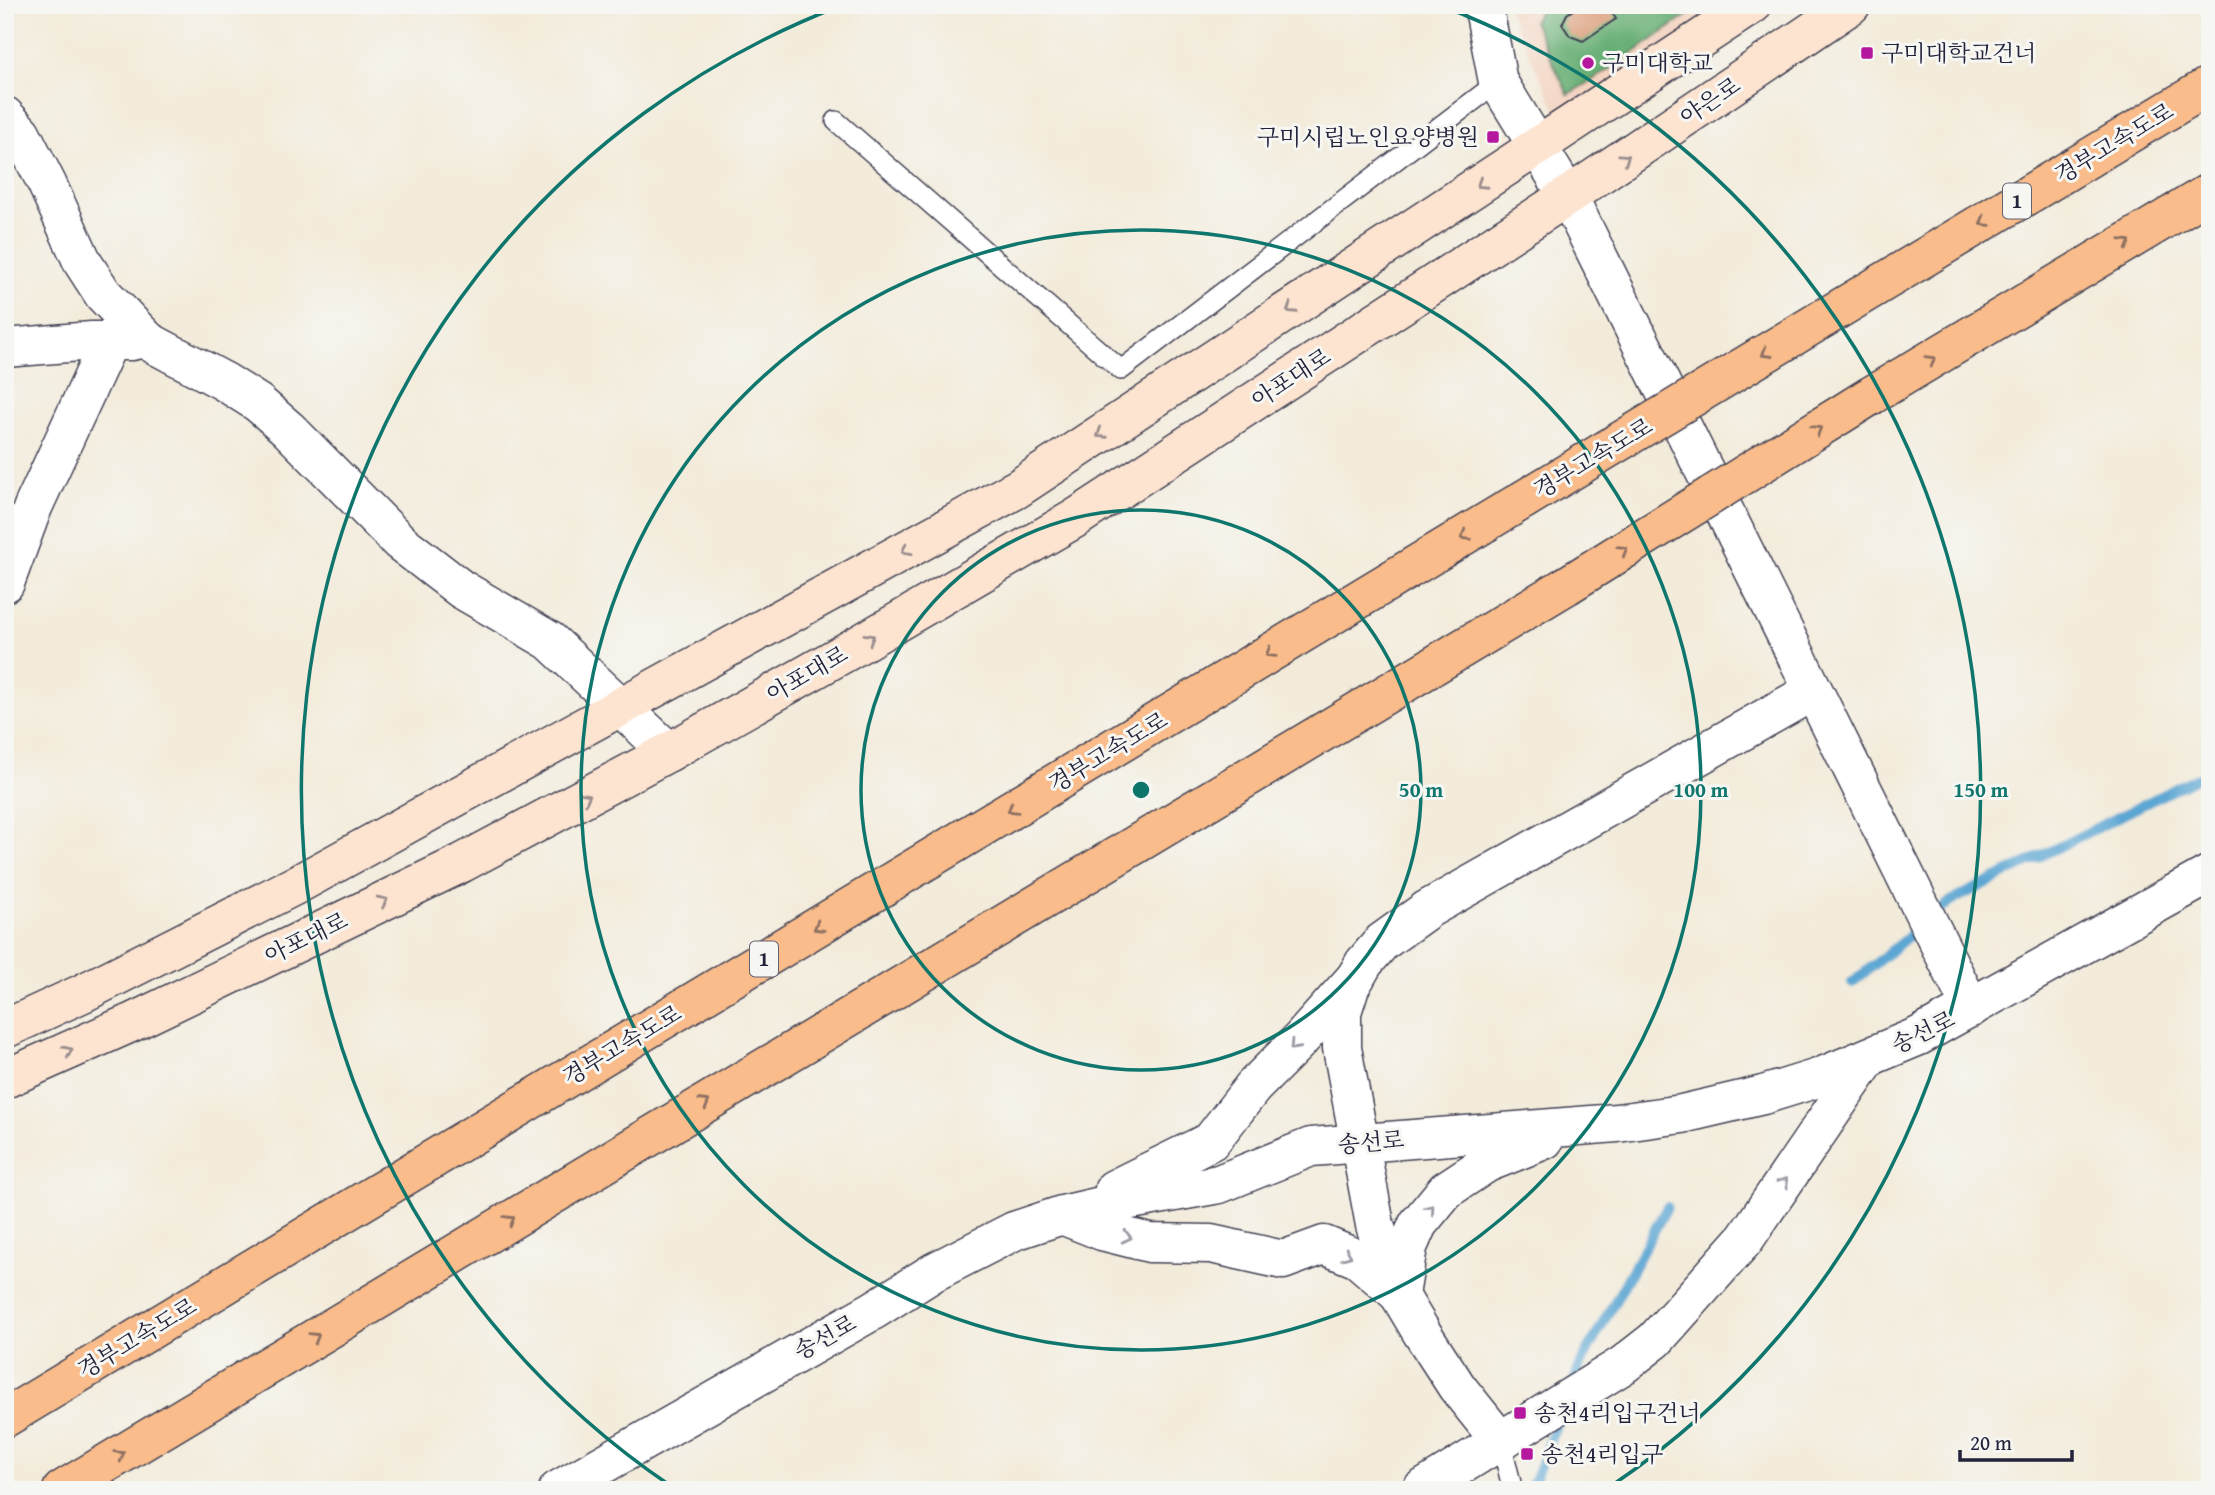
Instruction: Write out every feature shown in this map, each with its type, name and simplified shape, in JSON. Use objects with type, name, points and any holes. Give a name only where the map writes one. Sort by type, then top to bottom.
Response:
[{"type":"highway","name":"경부고속도로","points":[[5,1418],[2210,85]]},
{"type":"highway","points":[[62,1490],[1566,586],[1872,395],[2210,192]]},
{"type":"main road","points":[[5,1029],[83,993],[298,884],[1017,489],[1752,5]]},
{"type":"main road","name":"야은로","points":[[1568,196],[1851,5]]},
{"type":"main road","name":"아포대로","points":[[5,1079],[133,1022],[462,863],[669,752],[1076,518],[1568,196]]},
{"type":"street","points":[[1485,8],[1498,82],[1568,196],[1971,1008]]},
{"type":"street","points":[[5,116],[21,133],[83,262],[103,294],[148,341],[258,403],[288,429],[400,542],[461,589],[550,641],[669,752]]},
{"type":"street","points":[[5,348],[110,340],[148,341]]},
{"type":"street","points":[[5,583],[33,507],[110,340]]},
{"type":"street","points":[[1501,1442],[1457,1387],[1394,1286],[1376,1225],[1342,1048],[1342,1012],[1350,987],[1364,963],[1382,942],[1428,909],[1813,691]]},
{"type":"street","name":"송선로","points":[[558,1490],[874,1310],[965,1255],[1014,1231],[1062,1215],[1219,1184],[1311,1147],[1580,1126],[1682,1114],[1763,1095],[1818,1077],[1919,1036],[2210,874]]},
{"type":"street","points":[[1062,1215],[1211,1141],[1253,1087],[1300,1040],[1356,977]]},
{"type":"street","points":[[1421,1490],[1623,1365],[1655,1340],[1745,1239],[1869,1057]]},
{"type":"street","points":[[1400,1295],[1408,1247],[1418,1224],[1446,1190],[1487,1163],[1580,1126]]},
{"type":"street","points":[[1062,1215],[1102,1231],[1150,1243],[1211,1244],[1283,1260],[1324,1245],[1358,1259],[1400,1295]]},
{"type":"lane","points":[[836,121],[1121,370],[1498,82]]},
{"type":"lane","points":[[1501,1442],[1510,1483],[1509,1490]]},
{"type":"shaded area","name":"구미대학교","points":[[1506,5],[1725,5],[1561,121]]},
{"type":"green space","name":"구미대학교","points":[[1544,5],[1702,5],[1606,72],[1568,94],[1533,21]]},
{"type":"building","points":[[1581,5],[1607,5],[1616,19],[1583,41],[1570,36],[1562,24],[1567,14]]},
{"type":"waterway","points":[[1852,983],[1951,901],[2210,771]]},
{"type":"waterway","points":[[1573,1383],[1581,1363],[1667,1207]]},
{"type":"waterway","points":[[1530,1490],[1559,1418]]},
{"type":"place","name":"구미대학교건너","points":[[1867,53]]},
{"type":"place","name":"구미대학교","points":[[1588,63]]},
{"type":"place","name":"구미시립노인요양병원","points":[[1493,137]]},
{"type":"place","name":"송천4리입구건너","points":[[1520,1413]]},
{"type":"place","name":"송천4리입구","points":[[1527,1454]]}]
